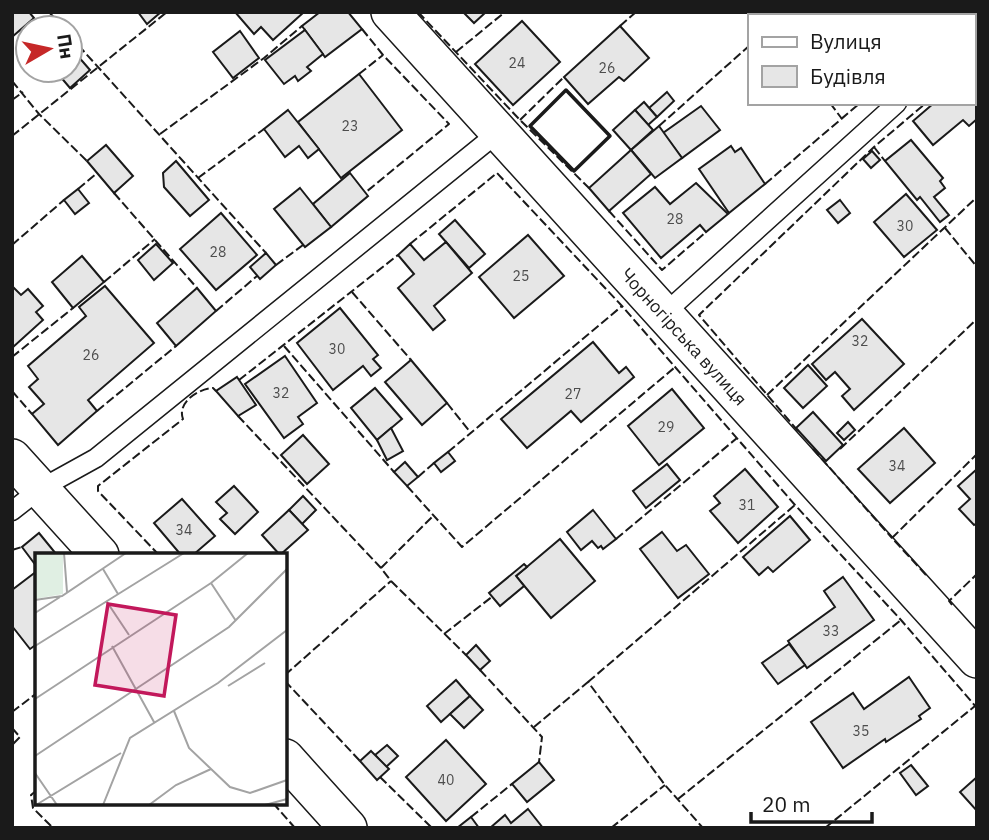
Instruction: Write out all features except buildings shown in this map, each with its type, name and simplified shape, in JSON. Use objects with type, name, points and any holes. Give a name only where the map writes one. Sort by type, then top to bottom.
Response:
[{"type":"street","name":"Чорногірська вулиця","points":[[390,12],[977,659]]},
{"type":"street","points":[[12,458],[26,500],[97,553]]},
{"type":"street","points":[[287,760],[348,828]]},
{"type":"lane","points":[[665,313],[895,105]]},
{"type":"lane","points":[[26,500],[96,457],[500,131]]},
{"type":"fence","points":[[12,136],[167,12]]},
{"type":"fence","points":[[418,12],[520,120],[589,188]]},
{"type":"fence","points":[[456,52],[505,12]]},
{"type":"fence","points":[[620,26],[636,12]]},
{"type":"fence","points":[[160,134],[264,58],[302,26]]},
{"type":"fence","points":[[362,29],[449,124],[366,192]]},
{"type":"fence","points":[[659,126],[748,47]]},
{"type":"fence","points":[[84,52],[266,253]]},
{"type":"fence","points":[[359,74],[383,55]]},
{"type":"fence","points":[[520,120],[564,77]]},
{"type":"fence","points":[[12,81],[39,114],[87,161]]},
{"type":"fence","points":[[12,100],[23,92]]},
{"type":"fence","points":[[832,105],[842,119]]},
{"type":"fence","points":[[765,184],[858,105]]},
{"type":"fence","points":[[798,431],[699,315],[874,147],[924,105]]},
{"type":"fence","points":[[198,178],[264,129]]},
{"type":"fence","points":[[874,147],[885,161]]},
{"type":"fence","points":[[78,189],[97,173]]},
{"type":"fence","points":[[410,244],[497,173],[622,306],[977,708]]},
{"type":"fence","points":[[114,193],[197,288]]},
{"type":"fence","points":[[767,395],[977,197]]},
{"type":"fence","points":[[12,245],[64,200]]},
{"type":"fence","points":[[609,211],[662,270],[706,232]]},
{"type":"fence","points":[[945,228],[977,267]]},
{"type":"fence","points":[[104,282],[155,239]]},
{"type":"fence","points":[[276,265],[303,245]]},
{"type":"fence","points":[[239,380],[398,255]]},
{"type":"fence","points":[[216,311],[257,276]]},
{"type":"fence","points":[[352,292],[411,360]]},
{"type":"fence","points":[[448,452],[622,306]]},
{"type":"fence","points":[[12,357],[73,308]]},
{"type":"fence","points":[[840,449],[977,319]]},
{"type":"fence","points":[[97,411],[176,346]]},
{"type":"fence","points":[[284,346],[394,472]]},
{"type":"fence","points":[[407,486],[462,547],[674,368]]},
{"type":"fence","points":[[157,553],[98,491],[98,486],[183,419],[183,408],[190,398],[207,389],[213,388],[216,391]]},
{"type":"fence","points":[[12,391],[32,414]]},
{"type":"fence","points":[[447,403],[471,433]]},
{"type":"fence","points":[[238,416],[391,581],[466,655]]},
{"type":"fence","points":[[616,539],[737,438]]},
{"type":"fence","points":[[813,449],[892,538]]},
{"type":"fence","points":[[926,575],[892,538],[977,454]]},
{"type":"fence","points":[[418,477],[434,463]]},
{"type":"fence","points":[[588,682],[795,505]]},
{"type":"fence","points":[[381,568],[433,516]]},
{"type":"fence","points":[[12,550],[22,547]]},
{"type":"fence","points":[[952,605],[949,601],[977,574]]},
{"type":"fence","points":[[287,673],[391,581]]},
{"type":"fence","points":[[444,634],[493,596]]},
{"type":"fence","points":[[678,799],[901,620]]},
{"type":"fence","points":[[480,670],[542,737],[539,762]]},
{"type":"fence","points":[[534,727],[588,682],[665,785],[703,828]]},
{"type":"fence","points":[[287,683],[360,761]]},
{"type":"fence","points":[[12,712],[35,695]]},
{"type":"fence","points":[[825,828],[975,706]]},
{"type":"fence","points":[[12,728],[20,737],[12,745]]},
{"type":"fence","points":[[380,777],[432,828]]},
{"type":"fence","points":[[471,817],[512,784]]},
{"type":"fence","points":[[611,828],[665,785]]},
{"type":"fence","points":[[35,792],[31,795],[33,808],[53,828]]},
{"type":"fence","points":[[275,805],[295,828]]},
{"type":"wall","points":[[566,90],[610,136],[574,171],[530,126],[566,90]]}]
